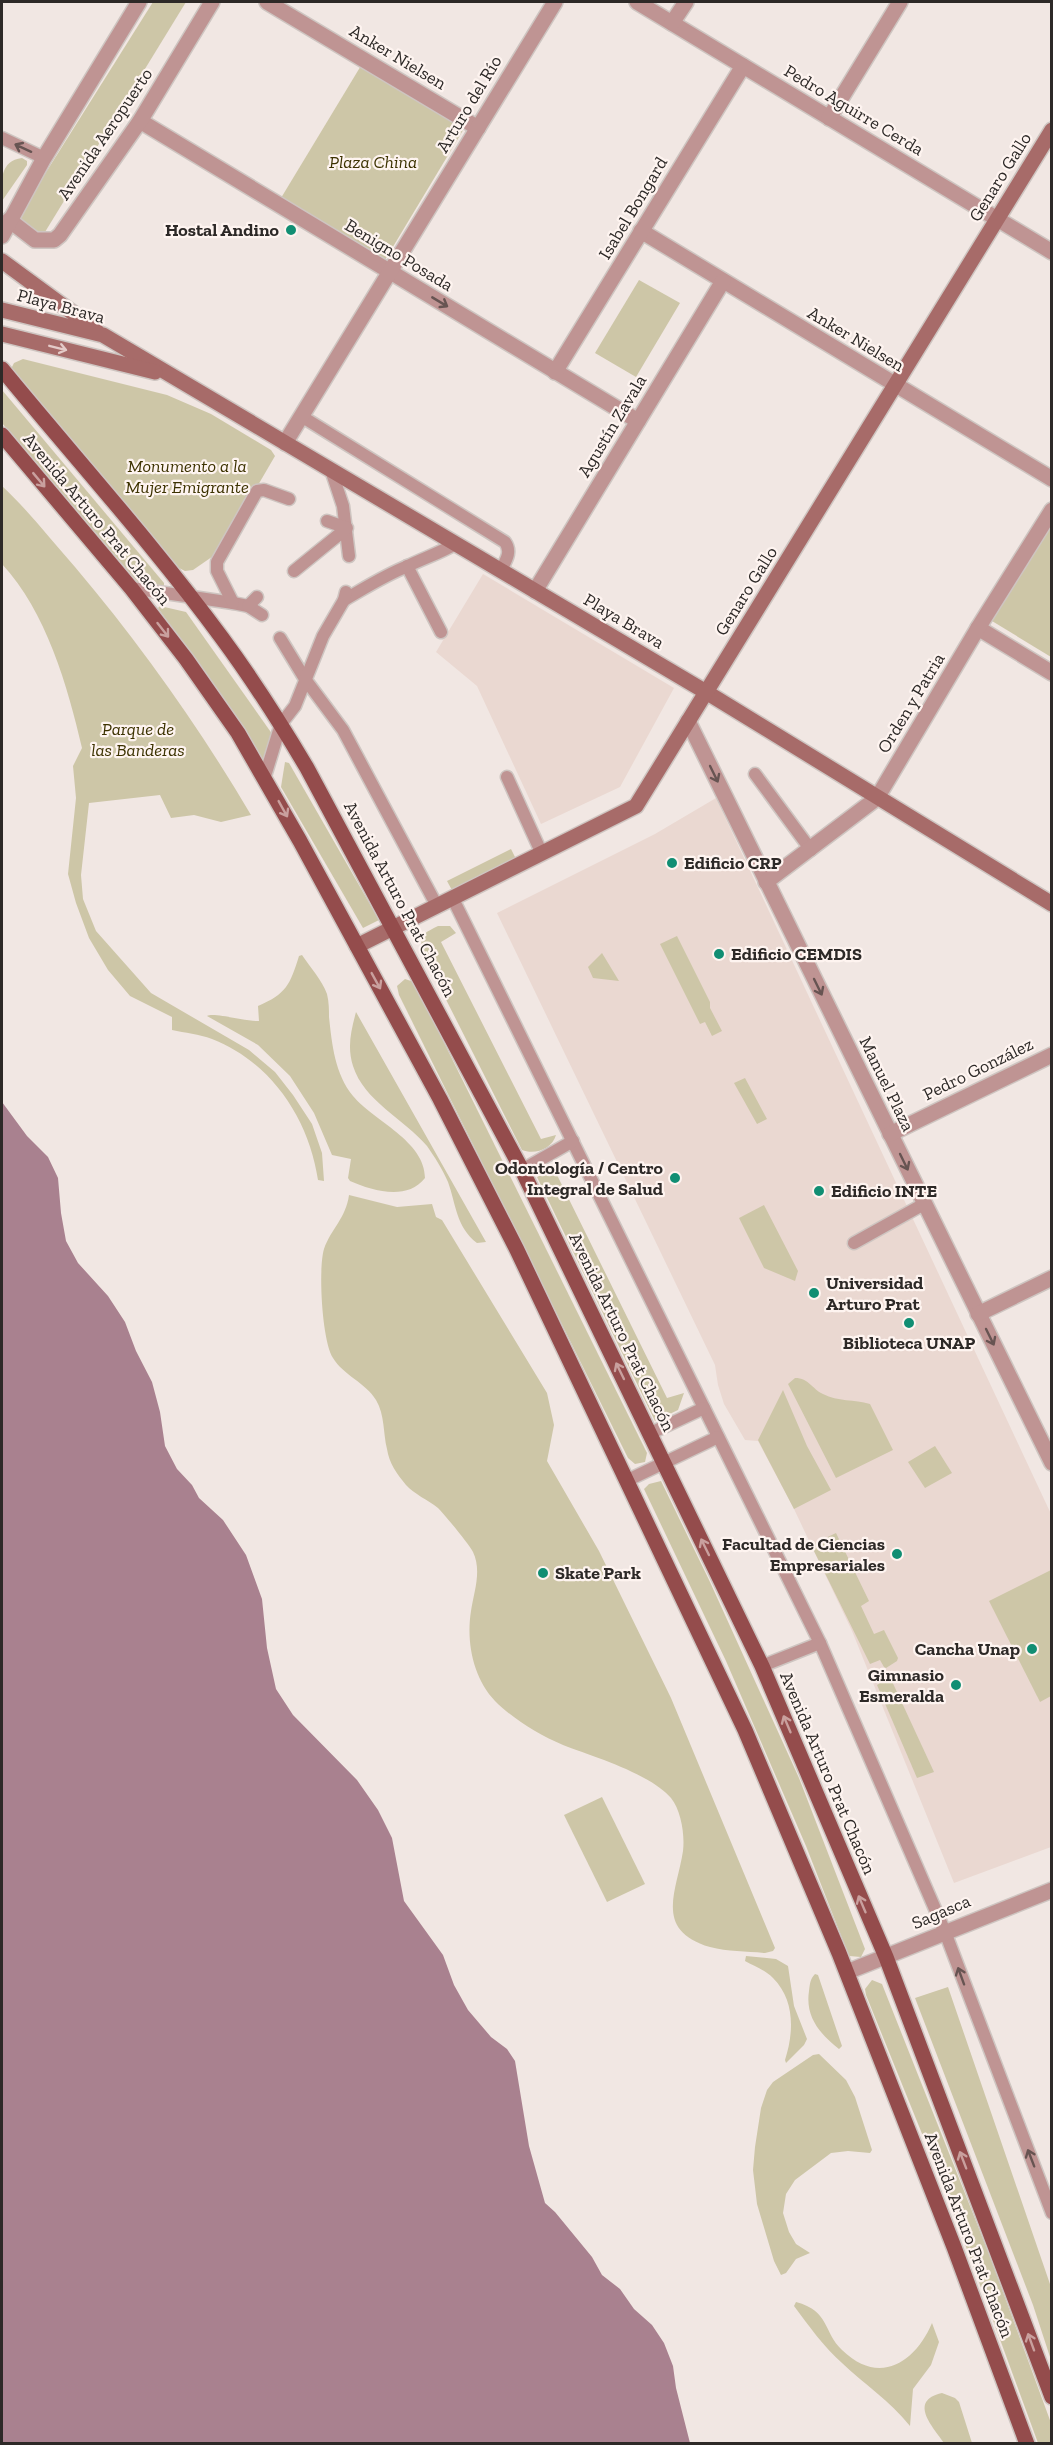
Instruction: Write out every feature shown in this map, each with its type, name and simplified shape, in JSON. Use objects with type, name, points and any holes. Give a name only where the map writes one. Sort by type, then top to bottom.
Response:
[{"type":"main road","name":"Avenida Arturo Prat Chacón","points":[[2,369],[191,597],[281,724],[394,928],[522,1170],[762,1666],[886,1957],[1052,2397]]},
{"type":"main road","name":"Avenida Arturo Prat Chacón","points":[[2,435],[131,588],[186,659],[238,733],[265,776],[440,1099],[517,1250],[745,1730],[847,1972],[954,2247],[1027,2444]]},
{"type":"street","points":[[2,236],[5,217],[44,158],[139,2]]},
{"type":"street","name":"Avenida Aeropuerto","points":[[5,217],[35,240],[54,240],[60,235],[140,121],[212,2]]},
{"type":"street","name":"Anker Nielsen","points":[[267,2],[478,128]]},
{"type":"street","name":"Arturo del Río","points":[[285,443],[555,2]]},
{"type":"street","name":"Pedro Aguirre Cerda","points":[[637,2],[1052,252]]},
{"type":"street","points":[[672,23],[686,2]]},
{"type":"street","points":[[829,118],[900,2]]},
{"type":"street","name":"Isabel Bongard","points":[[555,372],[743,66]]},
{"type":"street","name":"Benigno Posada","points":[[140,121],[638,421]]},
{"type":"street","name":"Genaro Gallo","points":[[357,946],[636,806],[1052,130]]},
{"type":"street","name":"Anker Nielsen","points":[[641,231],[1052,479]]},
{"type":"street","points":[[2,261],[103,335]]},
{"type":"street","name":"Agustín Zavala","points":[[535,591],[723,281]]},
{"type":"street","name":"Playa Brava","points":[[2,310],[103,335],[706,692],[1052,904]]},
{"type":"street","name":"Playa Brava","points":[[2,334],[173,376]]},
{"type":"street","name":"Orden y Patria","points":[[766,882],[877,798],[978,628],[1052,510]]},
{"type":"street","points":[[978,628],[1052,673]]},
{"type":"street","name":"Manuel Plaza","points":[[688,721],[1052,1463]]},
{"type":"street","name":"Pedro González","points":[[890,1134],[1052,1055]]},
{"type":"street","points":[[978,1314],[1052,1278]]},
{"type":"street","name":"Sagasca","points":[[847,1972],[1052,1890]]},
{"type":"lane","points":[[2,138],[44,158]]},
{"type":"lane","points":[[301,416],[505,542],[508,555],[501,570]]},
{"type":"lane","points":[[331,470],[343,506],[349,556]]},
{"type":"lane","points":[[233,603],[216,571],[217,562],[257,491],[264,490],[289,499]]},
{"type":"lane","points":[[327,521],[347,528]]},
{"type":"lane","points":[[294,572],[347,528]]},
{"type":"lane","points":[[265,776],[281,724],[295,706],[323,636],[345,596],[407,566],[434,556],[455,543]]},
{"type":"lane","points":[[407,566],[441,632]]},
{"type":"lane","points":[[131,588],[248,606],[262,615]]},
{"type":"lane","points":[[248,606],[257,597]]},
{"type":"lane","points":[[280,638],[304,679],[343,730],[437,906]]},
{"type":"lane","points":[[755,774],[811,850]]},
{"type":"lane","points":[[507,777],[542,854]]},
{"type":"lane","points":[[453,899],[820,1643],[945,1932],[1052,2213]]},
{"type":"lane","points":[[522,1170],[573,1141]]},
{"type":"lane","points":[[854,1242],[924,1204]]},
{"type":"lane","points":[[651,1433],[704,1408]]},
{"type":"lane","points":[[626,1481],[718,1437]]},
{"type":"lane","points":[[762,1666],[820,1643]]},
{"type":"shaded area","points":[[483,574],[674,688],[620,787],[541,824],[477,686],[436,652]]},
{"type":"shaded area","name":"Universidad Arturo Prat","points":[[716,798],[1051,1514],[1051,1847],[954,1883],[852,1631],[794,1509],[758,1441],[745,1440],[724,1404],[715,1365],[497,913],[655,834]]},
{"type":"shaded area","points":[[2,1102],[27,1136],[48,1157],[58,1178],[66,1241],[78,1263],[108,1296],[125,1322],[136,1351],[152,1382],[160,1412],[165,1446],[177,1469],[192,1485],[199,1498],[223,1520],[246,1555],[262,1599],[267,1648],[276,1689],[293,1715],[357,1780],[378,1810],[392,1838],[404,1901],[443,1955],[454,1985],[468,2010],[491,2037],[507,2049],[515,2061],[529,2146],[545,2203],[592,2257],[602,2275],[620,2289],[634,2309],[652,2325],[664,2343],[673,2366],[676,2388],[690,2443],[2,2443]]},
{"type":"green space","points":[[153,2],[186,2],[45,232],[37,232],[16,220]]},
{"type":"green space","name":"Plaza China","points":[[362,64],[465,127],[385,260],[281,198]]},
{"type":"green space","points":[[22,158],[27,161],[27,165],[2,201],[3,173],[9,163]]},
{"type":"green space","points":[[639,280],[680,303],[636,377],[595,353]]},
{"type":"green space","name":"Monumento a la Mujer Emigrante","points":[[23,359],[167,395],[211,414],[271,450],[275,456],[219,552],[193,570],[185,571],[179,568],[64,437],[11,369],[14,363]]},
{"type":"green space","points":[[2,390],[164,583],[164,586],[161,588],[140,584],[136,580],[2,423]]},
{"type":"green space","name":"Parque de las Banderas","points":[[2,486],[75,567],[146,657],[190,718],[251,815],[221,822],[194,815],[171,818],[160,795],[89,803],[81,875],[83,899],[96,931],[151,993],[249,1050],[275,1072],[312,1124],[322,1153],[324,1181],[318,1180],[306,1135],[296,1115],[284,1095],[269,1078],[233,1049],[207,1037],[172,1030],[172,1017],[130,996],[108,970],[89,938],[68,874],[76,798],[73,766],[82,748],[62,675],[43,627],[31,604],[2,564]]},
{"type":"green space","points":[[1051,523],[1051,657],[992,621]]},
{"type":"green space","points":[[160,606],[186,612],[275,738],[264,761],[158,608]]},
{"type":"green space","points":[[285,762],[289,763],[379,920],[363,928],[281,787]]},
{"type":"green space","points":[[511,849],[517,861],[453,892],[447,881]]},
{"type":"green space","points":[[438,926],[450,926],[456,933],[441,942],[541,1139],[556,1135],[551,1144],[542,1150],[532,1152],[522,1150],[423,954],[421,943],[423,936]]},
{"type":"green space","points":[[677,936],[722,1031],[712,1036],[705,1022],[700,1024],[660,944]]},
{"type":"green space","points":[[602,953],[619,981],[593,978],[588,967]]},
{"type":"green space","points":[[302,955],[327,994],[333,1048],[338,1069],[347,1087],[362,1105],[408,1142],[423,1165],[425,1178],[409,1190],[379,1191],[350,1181],[348,1178],[351,1159],[332,1155],[314,1113],[290,1076],[258,1045],[207,1016],[216,1015],[259,1021],[258,1006],[281,993],[293,974],[299,956]]},
{"type":"green space","points":[[405,979],[414,982],[647,1453],[645,1462],[635,1464],[628,1458],[399,995],[397,986]]},
{"type":"green space","points":[[356,1012],[486,1242],[477,1243],[465,1230],[446,1177],[427,1146],[375,1100],[358,1078],[351,1059],[350,1046]]},
{"type":"green space","points":[[745,1078],[767,1119],[757,1124],[734,1083]]},
{"type":"green space","points":[[560,1164],[572,1166],[557,1175],[667,1398],[684,1393],[678,1410],[655,1421],[537,1177]]},
{"type":"green space","name":"Skate Park","points":[[349,1195],[397,1207],[432,1204],[436,1217],[442,1220],[547,1393],[554,1425],[547,1461],[599,1551],[671,1698],[775,1948],[773,1951],[765,1953],[717,1949],[692,1940],[681,1930],[675,1920],[673,1908],[683,1851],[682,1823],[671,1798],[635,1773],[563,1745],[527,1726],[495,1701],[481,1682],[473,1659],[470,1635],[477,1574],[473,1552],[438,1508],[413,1491],[400,1477],[388,1454],[382,1418],[376,1400],[337,1364],[329,1349],[322,1305],[322,1259],[327,1242],[345,1210]]},
{"type":"green space","points":[[764,1205],[798,1271],[795,1281],[764,1268],[739,1218]]},
{"type":"green space","points":[[795,1378],[804,1380],[829,1397],[870,1404],[893,1450],[836,1478],[788,1384]]},
{"type":"green space","points":[[783,1390],[807,1446],[831,1490],[794,1509],[758,1440]]},
{"type":"green space","points":[[935,1446],[952,1473],[925,1488],[908,1462]]},
{"type":"green space","points":[[661,1481],[710,1582],[799,1778],[865,1949],[861,1957],[849,1956],[806,1846],[726,1661],[644,1489],[649,1484]]},
{"type":"green space","points":[[836,1533],[869,1601],[861,1606],[874,1634],[884,1630],[898,1658],[886,1668],[880,1660],[870,1664],[811,1545]]},
{"type":"green space","name":"Cancha Unap","points":[[1051,1570],[1051,1696],[1040,1702],[989,1601]]},
{"type":"green space","points":[[890,1677],[934,1772],[917,1778],[877,1685]]},
{"type":"green space","points":[[602,1797],[645,1884],[607,1902],[564,1815]]},
{"type":"green space","points":[[746,1956],[776,1959],[788,1966],[794,2006],[807,2039],[786,2063],[791,2028],[789,2006],[780,1987],[770,1975],[745,1961]]},
{"type":"green space","points":[[815,1974],[818,1975],[842,2046],[839,2049],[820,2031],[809,2009],[809,1991]]},
{"type":"green space","points":[[872,1980],[882,1984],[989,2254],[1051,2423],[1051,2443],[1038,2443],[950,2203],[866,1995],[865,1989]]},
{"type":"green space","points":[[948,1987],[1051,2287],[1051,2360],[1033,2305],[915,1998]]},
{"type":"green space","points":[[819,2054],[846,2080],[855,2097],[872,2150],[870,2153],[848,2151],[831,2153],[795,2180],[786,2194],[783,2213],[789,2232],[796,2244],[810,2253],[796,2259],[786,2273],[781,2275],[774,2261],[757,2204],[753,2170],[761,2108],[767,2090],[773,2082],[813,2055]]},
{"type":"green space","points":[[796,2302],[815,2311],[842,2350],[856,2361],[869,2367],[882,2368],[906,2359],[925,2337],[932,2323],[939,2342],[931,2365],[913,2389],[910,2426],[816,2336],[794,2306]]},
{"type":"green space","points":[[942,2393],[959,2402],[972,2443],[944,2443],[930,2423],[926,2415],[926,2402]]},
{"type":"place","name":"Hostal Andino","points":[[291,230]]},
{"type":"place","name":"Edificio CRP","points":[[672,863]]},
{"type":"place","name":"Edificio CEMDIS","points":[[719,954]]},
{"type":"place","name":"Odontología / Centro Integral de Salud","points":[[675,1178]]},
{"type":"place","name":"Edificio INTE","points":[[819,1191]]},
{"type":"place","name":"Universidad Arturo Prat","points":[[814,1293]]},
{"type":"place","name":"Biblioteca UNAP","points":[[909,1323]]},
{"type":"place","name":"Facultad de Ciencias Empresariales","points":[[897,1554]]},
{"type":"place","name":"Skate Park","points":[[543,1573]]},
{"type":"place","name":"Cancha Unap","points":[[1032,1649]]},
{"type":"place","name":"Gimnasio Esmeralda","points":[[956,1685]]}]
